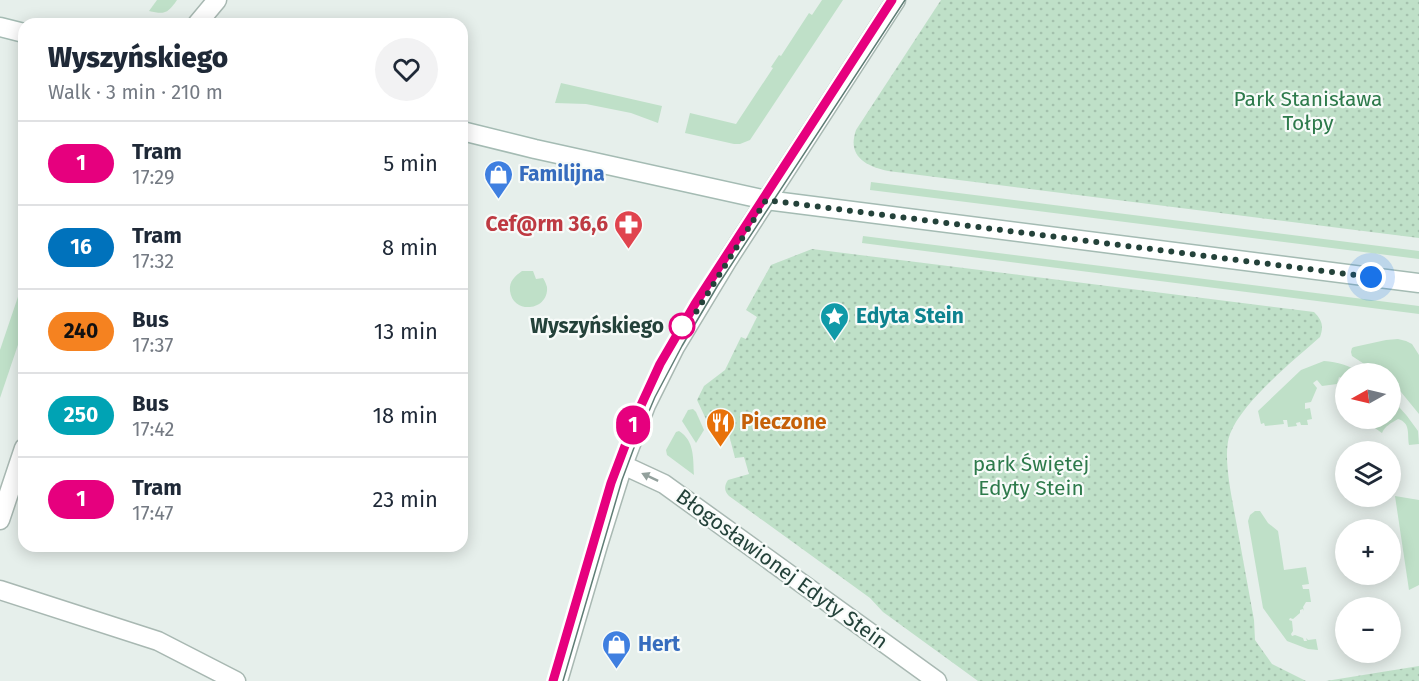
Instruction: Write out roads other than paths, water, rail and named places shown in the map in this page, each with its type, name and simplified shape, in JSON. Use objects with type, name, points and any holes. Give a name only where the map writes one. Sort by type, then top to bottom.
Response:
[{"type":"street","points":[[202,18],[217,0]]},
{"type":"street","points":[[558,681],[623,465],[646,405],[675,348],[766,200],[896,0]]},
{"type":"street","points":[[0,27],[18,32]]},
{"type":"street","points":[[468,132],[766,200],[1419,283]]},
{"type":"street","name":"Błogosławionej Edyty Stein","points":[[623,465],[664,484],[937,681]]},
{"type":"street","points":[[0,520],[18,466]]},
{"type":"street","points":[[0,590],[158,641],[236,681]]},
{"type":"tram line","points":[[553,681],[611,483],[644,398],[660,364],[695,304],[892,0]]},
{"type":"tram line","name":"1","points":[[553,681],[611,483],[624,445],[660,364],[695,304],[892,0]]},
{"type":"tram line","points":[[563,681],[622,480],[655,397],[718,285],[905,0]]},
{"type":"place","name":"Familijna","points":[[498,200]]},
{"type":"place","name":"Cef@rm 36,6","points":[[629,250]]},
{"type":"place","name":"Wyszyńskiego","points":[[682,326]]},
{"type":"place","name":"Edyta Stein","points":[[835,342]]},
{"type":"place","name":"Pieczone","points":[[720,448]]},
{"type":"place","name":"Hert","points":[[617,670]]},
{"type":"park label","name":"Park Stanisława Tołpy","points":[[1308,111]]},
{"type":"park label","name":"park Świętej Edyty Stein","points":[[1031,476]]}]
